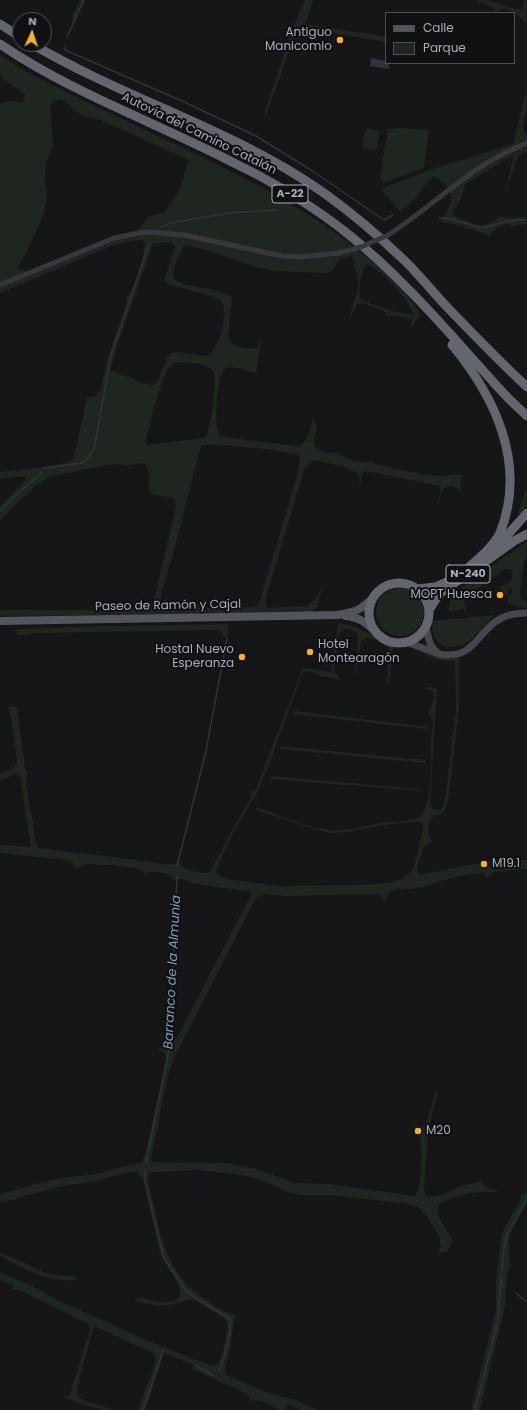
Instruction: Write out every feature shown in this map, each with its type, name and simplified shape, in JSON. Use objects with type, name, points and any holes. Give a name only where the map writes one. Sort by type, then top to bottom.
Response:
[{"type":"highway","points":[[0,24],[12,32]]},
{"type":"highway","name":"Autovía del Camino Catalán","points":[[0,44],[47,73],[81,91],[216,154],[279,187],[348,234],[411,292],[509,399],[527,416]]},
{"type":"highway","name":"Autovía del Camino Catalán","points":[[46,52],[74,68],[210,128],[251,148],[323,192],[348,211],[407,262],[499,361],[527,387]]},
{"type":"highway","points":[[279,187],[328,220],[350,238],[402,289],[458,353],[474,374],[498,414],[505,429],[514,462],[515,479],[511,508],[500,534],[492,546],[470,570]]},
{"type":"highway","name":"N-240","points":[[437,591],[470,570],[495,550],[527,513]]},
{"type":"highway","points":[[470,570],[527,534]]},
{"type":"highway","points":[[397,583],[405,584],[418,589],[437,591],[429,610],[426,626],[421,634],[414,639],[398,643],[389,641],[375,631],[370,619],[370,606],[372,599],[383,588],[397,583]]},
{"type":"highway","points":[[418,589],[427,603],[429,610]]},
{"type":"main road","points":[[337,615],[355,612],[372,599]]},
{"type":"main road","points":[[337,615],[354,617],[364,621],[375,631]]},
{"type":"main road","name":"Paseo de Ramón y Cajal","points":[[0,621],[337,615]]},
{"type":"street","points":[[0,285],[114,238],[138,233],[150,232],[184,235],[282,256],[300,257],[339,253],[361,247],[388,235],[475,169],[501,154],[527,143]]},
{"type":"street","points":[[406,642],[439,654],[451,655],[468,650],[490,626],[500,619],[512,614],[527,613]]},
{"type":"street","points":[[426,626],[428,638],[432,648],[439,654]]},
{"type":"green space","points":[[80,0],[85,0],[72,27],[73,14]]},
{"type":"green space","points":[[305,0],[313,0],[306,22],[307,24],[385,37],[385,42],[298,27],[265,118],[265,110],[294,25]]},
{"type":"green space","points":[[475,0],[486,0],[522,11],[524,0],[527,0],[527,24],[515,12],[506,9],[494,12],[493,7]]},
{"type":"green space","points":[[0,55],[20,68],[51,84],[233,172],[306,213],[340,236],[391,276],[401,285],[409,296],[421,316],[410,328],[412,319],[391,315],[386,316],[385,312],[366,304],[359,303],[349,318],[358,288],[357,275],[352,256],[340,259],[332,271],[327,273],[274,271],[256,267],[206,250],[184,245],[176,262],[174,271],[175,280],[181,283],[221,292],[232,298],[228,338],[233,344],[250,349],[258,347],[262,337],[256,373],[232,367],[226,368],[223,372],[218,389],[216,411],[217,429],[219,435],[222,437],[297,446],[301,445],[307,439],[313,417],[317,429],[314,446],[319,450],[328,453],[338,452],[345,458],[354,461],[374,462],[375,464],[420,474],[442,476],[455,474],[463,475],[461,480],[461,491],[451,486],[443,489],[436,510],[441,489],[439,486],[366,471],[363,473],[358,490],[360,482],[358,474],[355,472],[336,465],[312,461],[304,470],[265,605],[268,608],[306,606],[315,599],[324,582],[317,605],[319,606],[311,612],[0,616],[0,610],[100,610],[140,608],[153,603],[176,507],[174,499],[150,493],[148,467],[143,463],[128,465],[112,464],[47,478],[16,504],[0,521],[0,506],[24,482],[26,478],[24,476],[0,479],[0,472],[51,466],[61,464],[74,458],[87,397],[94,397],[100,391],[108,356],[127,303],[126,298],[133,287],[143,257],[145,243],[142,240],[137,240],[114,245],[0,293],[0,103],[11,101],[21,102],[24,100],[25,95],[0,76]],"holes":[[[57,100],[66,102],[76,112],[84,116],[100,120],[189,160],[179,191],[163,213],[150,216],[137,230],[122,234],[29,271],[19,269],[18,267],[27,252],[44,213],[47,197],[45,177],[46,164],[53,145],[50,106]],[[163,242],[172,243],[175,246],[165,282],[217,298],[222,303],[224,311],[221,333],[211,353],[207,356],[177,352],[171,353],[167,358],[158,380],[153,385],[143,383],[110,370],[153,244]],[[368,265],[375,269],[395,286],[414,315],[393,311],[361,300],[359,292],[360,283],[365,266]],[[178,362],[200,364],[209,367],[214,374],[215,382],[213,401],[207,435],[203,438],[147,445],[146,439],[160,387],[168,368],[172,364]],[[202,445],[238,446],[298,455],[300,457],[298,472],[260,601],[254,607],[169,608],[164,606],[161,602],[161,595],[179,533],[199,451]]]},
{"type":"green space","points":[[527,87],[527,108],[523,127],[524,132],[527,135],[527,151],[519,155],[504,197],[513,159],[512,156],[465,184],[461,199],[452,214],[467,222],[479,225],[490,223],[500,216],[509,218],[527,217],[527,224],[516,225],[513,227],[508,224],[502,225],[495,229],[490,238],[486,234],[441,222],[450,204],[451,196],[450,191],[444,184],[434,177],[427,182],[413,201],[399,211],[381,189],[432,169],[513,144]]},
{"type":"green space","points":[[366,128],[380,131],[376,151],[362,147]]},
{"type":"green space","points":[[400,128],[429,130],[424,168],[386,182],[381,181],[380,175],[388,129]]},
{"type":"green space","points":[[527,486],[527,506],[517,516]]},
{"type":"green space","points":[[527,541],[527,555],[524,562],[520,595],[521,599],[527,601],[527,608],[518,607],[508,603],[508,596],[511,596],[512,588],[508,588],[508,595],[500,595],[501,588],[497,588],[510,581],[513,576],[510,569],[505,569],[467,596],[464,604],[467,609],[449,611],[450,600],[453,594]]},
{"type":"green space","points":[[400,588],[409,590],[417,595],[422,603],[424,612],[422,621],[417,629],[409,634],[400,636],[391,634],[383,629],[378,621],[376,612],[378,603],[383,595],[391,590]]},
{"type":"green space","points":[[495,615],[466,643],[457,647],[442,645],[435,639],[433,634],[432,621]]},
{"type":"green space","points":[[338,623],[346,624],[397,645],[393,648],[389,683],[387,682],[389,648],[376,640],[368,638],[361,641],[356,674],[355,673],[358,634],[349,629],[340,632],[334,672],[342,680],[321,676],[308,671],[303,672],[267,770],[258,791],[234,831],[217,867],[217,874],[226,879],[278,886],[363,885],[389,883],[401,879],[411,872],[415,863],[423,829],[423,824],[419,821],[376,826],[350,832],[329,833],[255,809],[257,807],[299,823],[321,829],[332,830],[352,829],[379,823],[405,821],[421,817],[428,800],[433,721],[428,713],[432,703],[433,691],[422,688],[431,687],[437,689],[430,802],[433,809],[440,810],[443,807],[446,793],[456,708],[455,661],[437,660],[424,655],[425,652],[446,658],[459,657],[459,708],[448,801],[444,812],[431,819],[428,832],[432,841],[424,847],[417,868],[419,874],[491,861],[527,860],[527,869],[494,872],[487,878],[483,874],[458,876],[417,888],[394,890],[389,893],[384,903],[383,897],[379,894],[286,896],[265,894],[256,898],[173,1060],[167,1078],[151,1159],[152,1162],[223,1163],[240,1165],[266,1172],[294,1183],[329,1184],[415,1196],[419,1184],[422,1159],[420,1138],[414,1123],[421,1127],[426,1124],[436,1091],[438,1092],[428,1130],[424,1190],[426,1196],[431,1197],[445,1194],[462,1186],[481,1181],[487,1188],[499,1192],[468,1194],[455,1197],[439,1204],[438,1213],[453,1240],[447,1252],[442,1252],[437,1255],[441,1247],[439,1236],[426,1215],[419,1208],[410,1204],[331,1195],[301,1195],[287,1192],[259,1179],[242,1175],[199,1170],[152,1172],[148,1177],[149,1186],[161,1235],[172,1264],[192,1289],[206,1300],[228,1313],[237,1315],[234,1319],[230,1349],[225,1368],[226,1375],[269,1393],[292,1399],[319,1410],[302,1410],[288,1405],[285,1410],[276,1408],[261,1401],[250,1401],[249,1396],[246,1393],[192,1369],[193,1365],[164,1353],[145,1410],[138,1410],[155,1364],[155,1354],[94,1326],[80,1376],[77,1391],[78,1396],[83,1400],[114,1410],[94,1408],[81,1404],[62,1397],[69,1395],[71,1390],[90,1329],[88,1324],[19,1290],[12,1290],[13,1285],[0,1280],[0,1272],[34,1287],[59,1301],[148,1341],[212,1366],[219,1362],[222,1355],[228,1327],[227,1322],[224,1318],[193,1299],[158,1306],[134,1301],[141,1297],[152,1301],[168,1302],[177,1299],[180,1292],[179,1286],[173,1274],[160,1254],[143,1178],[137,1172],[130,1172],[91,1182],[62,1186],[0,1203],[0,1194],[55,1179],[95,1174],[142,1162],[145,1155],[166,1059],[163,1052],[157,1049],[166,1047],[169,1037],[177,1038],[251,895],[251,892],[196,884],[182,879],[175,880],[169,875],[161,872],[145,873],[134,868],[88,864],[82,865],[76,869],[72,862],[66,860],[0,853],[0,845],[31,847],[20,776],[15,774],[0,781],[0,774],[14,768],[17,762],[10,711],[7,706],[17,707],[25,769],[27,772],[26,781],[30,811],[38,848],[171,865],[178,863],[193,871],[203,873],[210,872],[250,800],[252,793],[250,790],[255,791],[303,668],[331,672]]},
{"type":"green space","points":[[228,624],[228,634],[225,638],[221,631],[212,630],[36,633],[17,636],[16,629],[98,626]]},
{"type":"green space","points":[[294,711],[428,727],[427,729],[292,714]]},
{"type":"green space","points":[[281,746],[426,760],[425,763],[280,749]]},
{"type":"green space","points":[[271,776],[418,789],[423,791],[271,779]]},
{"type":"green space","points":[[527,1192],[527,1203],[509,1236],[510,1265],[507,1275],[505,1306],[480,1410],[471,1410],[496,1310],[496,1287],[501,1237],[505,1226],[520,1202],[521,1195]]},
{"type":"green space","points":[[0,1253],[44,1272],[62,1276],[72,1275],[79,1280],[57,1279],[29,1271],[0,1256]]},
{"type":"shaded area","points":[[371,58],[385,61],[385,64],[389,64],[389,69],[370,66]]},
{"type":"waterway","points":[[67,37],[84,0]]},
{"type":"waterway","points":[[66,46],[65,50],[182,101],[256,136],[311,170],[384,220],[393,215]]},
{"type":"waterway","points":[[162,227],[170,223],[229,213],[277,210]]},
{"type":"waterway","points":[[439,218],[452,219],[481,228],[508,221],[527,220]]},
{"type":"waterway","points":[[44,468],[81,463],[86,460],[94,449],[111,355],[150,242]]},
{"type":"waterway","points":[[0,511],[17,494],[42,473]]},
{"type":"waterway","name":"Barranco de la Almunia","points":[[177,866],[206,751],[227,638]]},
{"type":"waterway","name":"Barranco de la Almunia","points":[[146,1162],[170,1046],[177,876]]},
{"type":"waterway","name":"Barranco de la Almunia","points":[[145,1170],[145,1181],[164,1258],[184,1288],[191,1295],[230,1319],[229,1339],[219,1371]]},
{"type":"waterway","points":[[502,1271],[507,1234],[527,1198]]},
{"type":"waterway","points":[[475,1410],[498,1321],[501,1279]]},
{"type":"waterway","points":[[501,1281],[504,1287]]},
{"type":"waterway","points":[[516,1293],[527,1302]]},
{"type":"waterway","name":"Barranco de la Almunia","points":[[143,1410],[163,1351]]},
{"type":"waterway","name":"Barranco de la Almunia","points":[[195,1365],[214,1376]]},
{"type":"place","name":"Antiguo Manicomio","points":[[340,40]]},
{"type":"place","name":"MOPT Huesca","points":[[500,595]]},
{"type":"place","name":"Hotel Montearagón","points":[[310,652]]},
{"type":"place","name":"Hostal Nuevo Esperanza","points":[[242,657]]},
{"type":"place","name":"M19.1","points":[[484,864]]},
{"type":"place","name":"M20","points":[[418,1131]]}]
